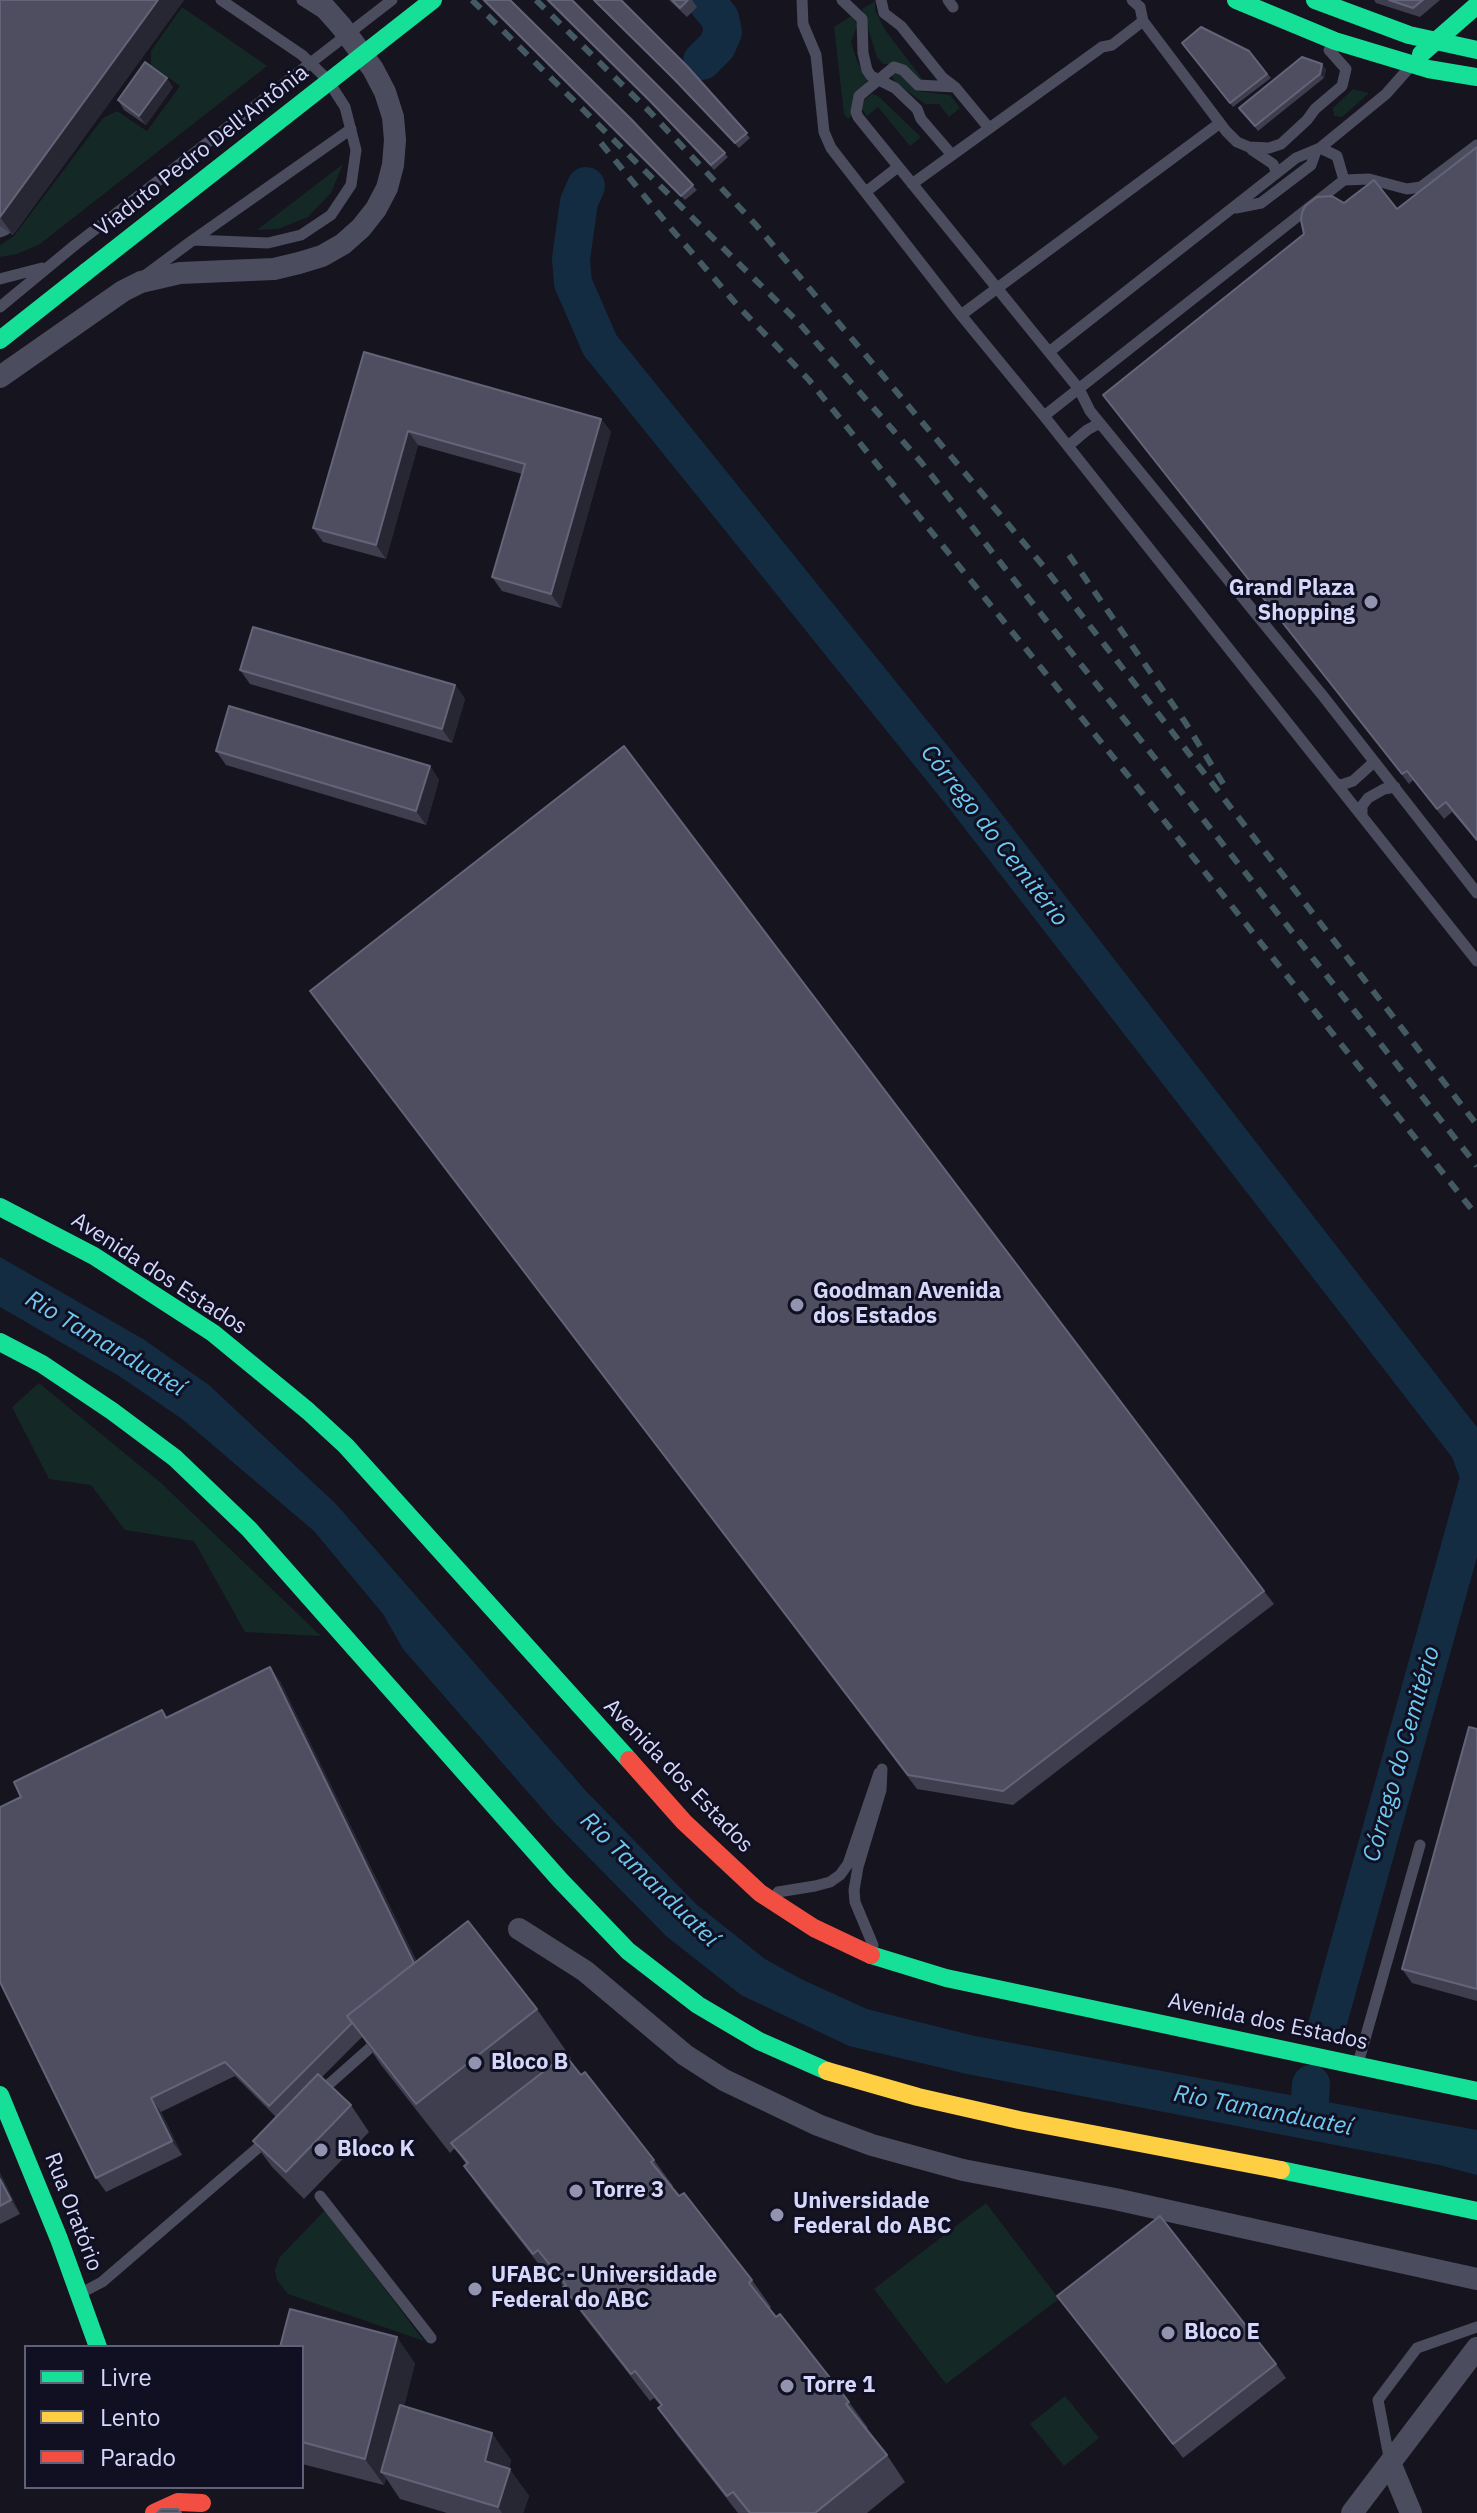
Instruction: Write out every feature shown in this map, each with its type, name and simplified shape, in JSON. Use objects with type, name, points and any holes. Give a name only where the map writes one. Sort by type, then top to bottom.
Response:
[{"type":"main road","name":"Viaduto Pedro Dell'Antônia","points":[[0,340],[433,0]]},
{"type":"main road","points":[[1236,0],[1303,30],[1411,65],[1477,77]]},
{"type":"main road","points":[[1315,0],[1380,26],[1477,50]]},
{"type":"main road","points":[[1411,65],[1434,40],[1477,5]]},
{"type":"main road","name":"Avenida dos Estados","points":[[0,1207],[94,1256],[201,1325],[308,1411],[346,1446],[684,1822],[760,1893],[839,1942],[880,1959],[946,1978],[1477,2091]]},
{"type":"main road","points":[[0,1342],[42,1364],[175,1458],[249,1529],[549,1869],[628,1951],[710,2012],[759,2041],[832,2073],[918,2097],[1477,2211]]},
{"type":"main road","name":"Rua Oratório","points":[[2,2104],[97,2345]]},
{"type":"main road","points":[[154,2513],[178,2502],[200,2501]]},
{"type":"street","points":[[0,377],[123,291],[159,276],[274,269],[332,250],[361,228],[387,188],[393,165],[393,117],[373,69],[318,0]]},
{"type":"street","points":[[519,1929],[585,1971],[685,2055],[724,2080],[818,2125],[872,2145],[963,2170],[1115,2199],[1477,2279]]},
{"type":"street","points":[[1352,2513],[1477,2348]]},
{"type":"street","points":[[1391,2465],[1411,2513]]},
{"type":"lane","points":[[193,240],[268,243],[301,235],[317,227],[331,215],[351,185],[356,150],[345,107],[317,67],[221,0]]},
{"type":"lane","points":[[302,0],[341,26]]},
{"type":"lane","name":"Viaduto Pedro Dell'Antônia","points":[[0,307],[75,245],[392,0]]},
{"type":"lane","points":[[802,0],[803,24],[816,55],[825,138],[961,315],[1471,947],[1477,961]]},
{"type":"lane","points":[[842,0],[861,17],[867,70],[895,88],[917,109],[921,119],[952,155]]},
{"type":"lane","points":[[881,0],[884,13],[901,26],[989,128]]},
{"type":"lane","points":[[1132,0],[1142,10],[1143,21],[1232,138],[1273,164],[1277,173]]},
{"type":"lane","points":[[912,184],[1143,21]]},
{"type":"lane","points":[[1249,147],[1269,148],[1281,144],[1344,81],[1346,69],[1339,60],[1303,30]]},
{"type":"lane","points":[[1049,352],[1296,158],[1318,149],[1395,86],[1411,65]]},
{"type":"lane","points":[[955,87],[918,85],[903,70],[894,67],[859,96],[856,112],[1079,389],[1090,411],[1395,787],[1477,893]]},
{"type":"lane","points":[[961,315],[1220,123]]},
{"type":"lane","points":[[123,291],[351,129]]},
{"type":"lane","points":[[1044,416],[1344,180],[1369,179],[1407,189],[1421,187],[1477,145]]},
{"type":"lane","points":[[1318,149],[1337,156],[1344,180]]},
{"type":"lane","points":[[1231,209],[1261,203],[1311,165],[1318,149]]},
{"type":"lane","points":[[867,191],[898,167]]},
{"type":"lane","points":[[0,279],[50,265]]},
{"type":"lane","points":[[1068,446],[1100,423]]},
{"type":"lane","points":[[1336,783],[1341,785],[1353,781],[1374,762]]},
{"type":"lane","points":[[1362,815],[1362,806],[1368,798],[1395,787]]},
{"type":"lane","points":[[760,1893],[811,1887],[830,1882],[840,1875],[848,1864],[882,1769],[881,1790],[854,1890],[860,1918],[880,1959]]},
{"type":"lane","points":[[1357,2065],[1420,1845]]},
{"type":"lane","points":[[308,2104],[387,2033]]},
{"type":"lane","points":[[80,2295],[102,2282],[274,2133]]},
{"type":"lane","points":[[320,2196],[431,2338]]},
{"type":"lane","points":[[1391,2465],[1378,2400],[1417,2348],[1477,2327]]},
{"type":"green space","points":[[875,1],[875,10],[885,30],[924,81],[905,65],[883,64],[877,57],[862,9]]},
{"type":"green space","points":[[182,7],[267,66],[40,244],[17,254],[0,257],[0,245],[14,236],[103,118],[117,111],[147,131],[180,86],[151,65],[151,51]]},
{"type":"green space","points":[[853,15],[857,26],[851,42],[867,79],[866,85],[854,95],[853,114],[848,119],[844,114],[834,27]]},
{"type":"green space","points":[[898,73],[918,91],[950,95],[960,108],[949,117],[939,104],[925,104],[895,82],[891,74]]},
{"type":"green space","points":[[1353,89],[1369,93],[1342,117],[1334,116],[1333,108]]},
{"type":"green space","points":[[872,94],[878,96],[921,137],[910,146],[878,107],[867,116],[861,108],[862,101]]},
{"type":"green space","points":[[343,164],[331,193],[308,217],[278,229],[257,230]]},
{"type":"green space","points":[[39,1383],[161,1483],[321,1636],[245,1632],[194,1541],[125,1530],[91,1485],[49,1479],[12,1407]]},
{"type":"green space","points":[[986,2203],[1059,2299],[946,2384],[874,2289]]},
{"type":"green space","points":[[325,2210],[424,2341],[288,2294],[277,2280],[275,2270],[279,2258]]},
{"type":"green space","points":[[1065,2396],[1099,2438],[1064,2466],[1030,2424]]},
{"type":"water","name":"Rio Tamanduateí","points":[[0,1257],[143,1339],[209,1385],[336,1504],[586,1791],[696,1904],[765,1959],[867,2009],[975,2036],[1477,2130],[1477,2175],[1439,2165],[967,2074],[849,2046],[741,1995],[666,1936],[553,1821],[403,1649],[383,1614],[314,1531],[182,1419],[119,1376],[0,1307]]},
{"type":"building","points":[[0,0],[158,0],[0,217]]},
{"type":"building","points":[[484,0],[510,0],[693,185],[681,196]]},
{"type":"building","points":[[548,0],[572,0],[725,153],[711,165]]},
{"type":"building","points":[[594,0],[621,0],[687,66],[747,133],[735,143]]},
{"type":"building","points":[[672,0],[688,0],[680,8]]},
{"type":"building","points":[[1389,0],[1423,0],[1413,8]]},
{"type":"building","points":[[1201,27],[1249,51],[1267,74],[1230,103],[1182,43]]},
{"type":"building","points":[[1302,57],[1322,64],[1320,74],[1255,126],[1239,108]]},
{"type":"building","points":[[145,62],[167,78],[139,116],[118,100]]},
{"type":"building","name":"Grand Plaza Shopping","points":[[1477,147],[1477,840],[1446,802],[1437,809],[1407,771],[1402,774],[1103,395],[1304,234],[1302,213],[1305,206],[1317,197],[1332,196],[1344,203],[1374,180],[1397,209]]},
{"type":"building","points":[[364,352],[601,419],[551,594],[492,577],[525,464],[408,431],[376,545],[313,528]]},
{"type":"building","points":[[253,627],[455,685],[442,729],[240,670]]},
{"type":"building","points":[[229,706],[430,766],[416,811],[216,751]]},
{"type":"building","name":"Goodman Avenida dos Estados","points":[[624,746],[1264,1591],[1003,1791],[908,1775],[310,991]]},
{"type":"building","points":[[270,1667],[414,1963],[347,2016],[352,2023],[269,2106],[225,2062],[151,2098],[172,2141],[96,2178],[0,1982],[0,1807],[21,1797],[14,1782],[162,1710],[166,1718]]},
{"type":"building","points":[[1469,1727],[1477,1729],[1477,1989],[1402,1969]]},
{"type":"building","points":[[468,1921],[537,2009],[416,2104],[347,2016]]},
{"type":"building","points":[[565,2055],[581,2075],[585,2072],[679,2196],[684,2193],[752,2280],[749,2283],[776,2317],[780,2314],[887,2455],[815,2513],[750,2513],[733,2492],[727,2496],[658,2408],[662,2405],[635,2371],[631,2374],[538,2250],[533,2254],[464,2166],[468,2163],[451,2143]]},
{"type":"building","points":[[318,2074],[351,2105],[286,2172],[253,2141]]},
{"type":"building","points":[[0,2179],[11,2200],[0,2206]]},
{"type":"building","name":"Bloco E","points":[[1160,2216],[1276,2364],[1173,2444],[1057,2296]]},
{"type":"building","points":[[290,2309],[397,2337],[365,2459],[304,2443],[304,2345],[281,2345]]},
{"type":"building","points":[[400,2405],[492,2433],[485,2461],[510,2469],[498,2507],[381,2472]]},
{"type":"building","points":[[161,2509],[178,2509],[181,2513],[157,2513]]},
{"type":"waterway","name":"Córrego do Cemitério","points":[[702,61],[717,46],[723,32],[720,18],[705,0]]},
{"type":"waterway","name":"Córrego do Cemitério","points":[[586,186],[579,202],[571,259],[573,283],[600,345],[966,799],[1469,1448],[1477,1470]]},
{"type":"waterway","name":"Córrego do Cemitério","points":[[1328,2022],[1477,1486]]},
{"type":"waterway","name":"Córrego do Cemitério","points":[[1309,2117],[1311,2084]]},
{"type":"railway","points":[[472,0],[798,322],[921,462],[1477,1166]]},
{"type":"railway","points":[[536,0],[649,111],[756,225],[1045,568],[1477,1125]]},
{"type":"railway","points":[[601,143],[738,306],[809,380],[1151,804],[1477,1216]]},
{"type":"railway","points":[[1069,555],[1185,722],[1224,785]]},
{"type":"traffic: fast","points":[[86,272],[433,0]]},
{"type":"traffic: fast","points":[[1236,0],[1335,41],[1428,69],[1477,77]]},
{"type":"traffic: fast","points":[[1315,0],[1409,35],[1477,50]]},
{"type":"traffic: fast","points":[[1421,54],[1477,5]]},
{"type":"traffic: fast","points":[[0,340],[86,272]]},
{"type":"traffic: fast","points":[[0,1207],[94,1256],[213,1333],[308,1411],[346,1446],[629,1760]]},
{"type":"traffic: fast","points":[[0,1342],[42,1364],[175,1458],[249,1529],[560,1880],[628,1951],[698,2005],[759,2041],[827,2071]]},
{"type":"traffic: fast","points":[[871,1955],[946,1978],[1477,2091]]},
{"type":"traffic: fast","points":[[0,2095],[59,2239],[97,2345]]},
{"type":"traffic: fast","points":[[1281,2170],[1477,2211]]},
{"type":"traffic: slow","points":[[827,2071],[918,2097],[1019,2120],[1281,2170]]},
{"type":"traffic: jam","points":[[629,1760],[684,1822],[760,1893],[814,1928],[871,1955]]},
{"type":"traffic: jam","points":[[154,2513],[178,2502],[202,2503]]},
{"type":"place","name":"Grand Plaza Shopping","points":[[1371,602]]},
{"type":"place","name":"Goodman Avenida dos Estados","points":[[797,1305]]},
{"type":"place","name":"Bloco B","points":[[475,2063]]},
{"type":"place","name":"Bloco K","points":[[321,2150]]},
{"type":"place","name":"Torre 3","points":[[576,2191]]},
{"type":"place","name":"Universidade Federal do ABC","points":[[777,2215]]},
{"type":"place","name":"UFABC - Universidade Federal do ABC","points":[[475,2289]]},
{"type":"place","name":"Bloco E","points":[[1168,2333]]},
{"type":"place","name":"Torre 1","points":[[787,2386]]}]
